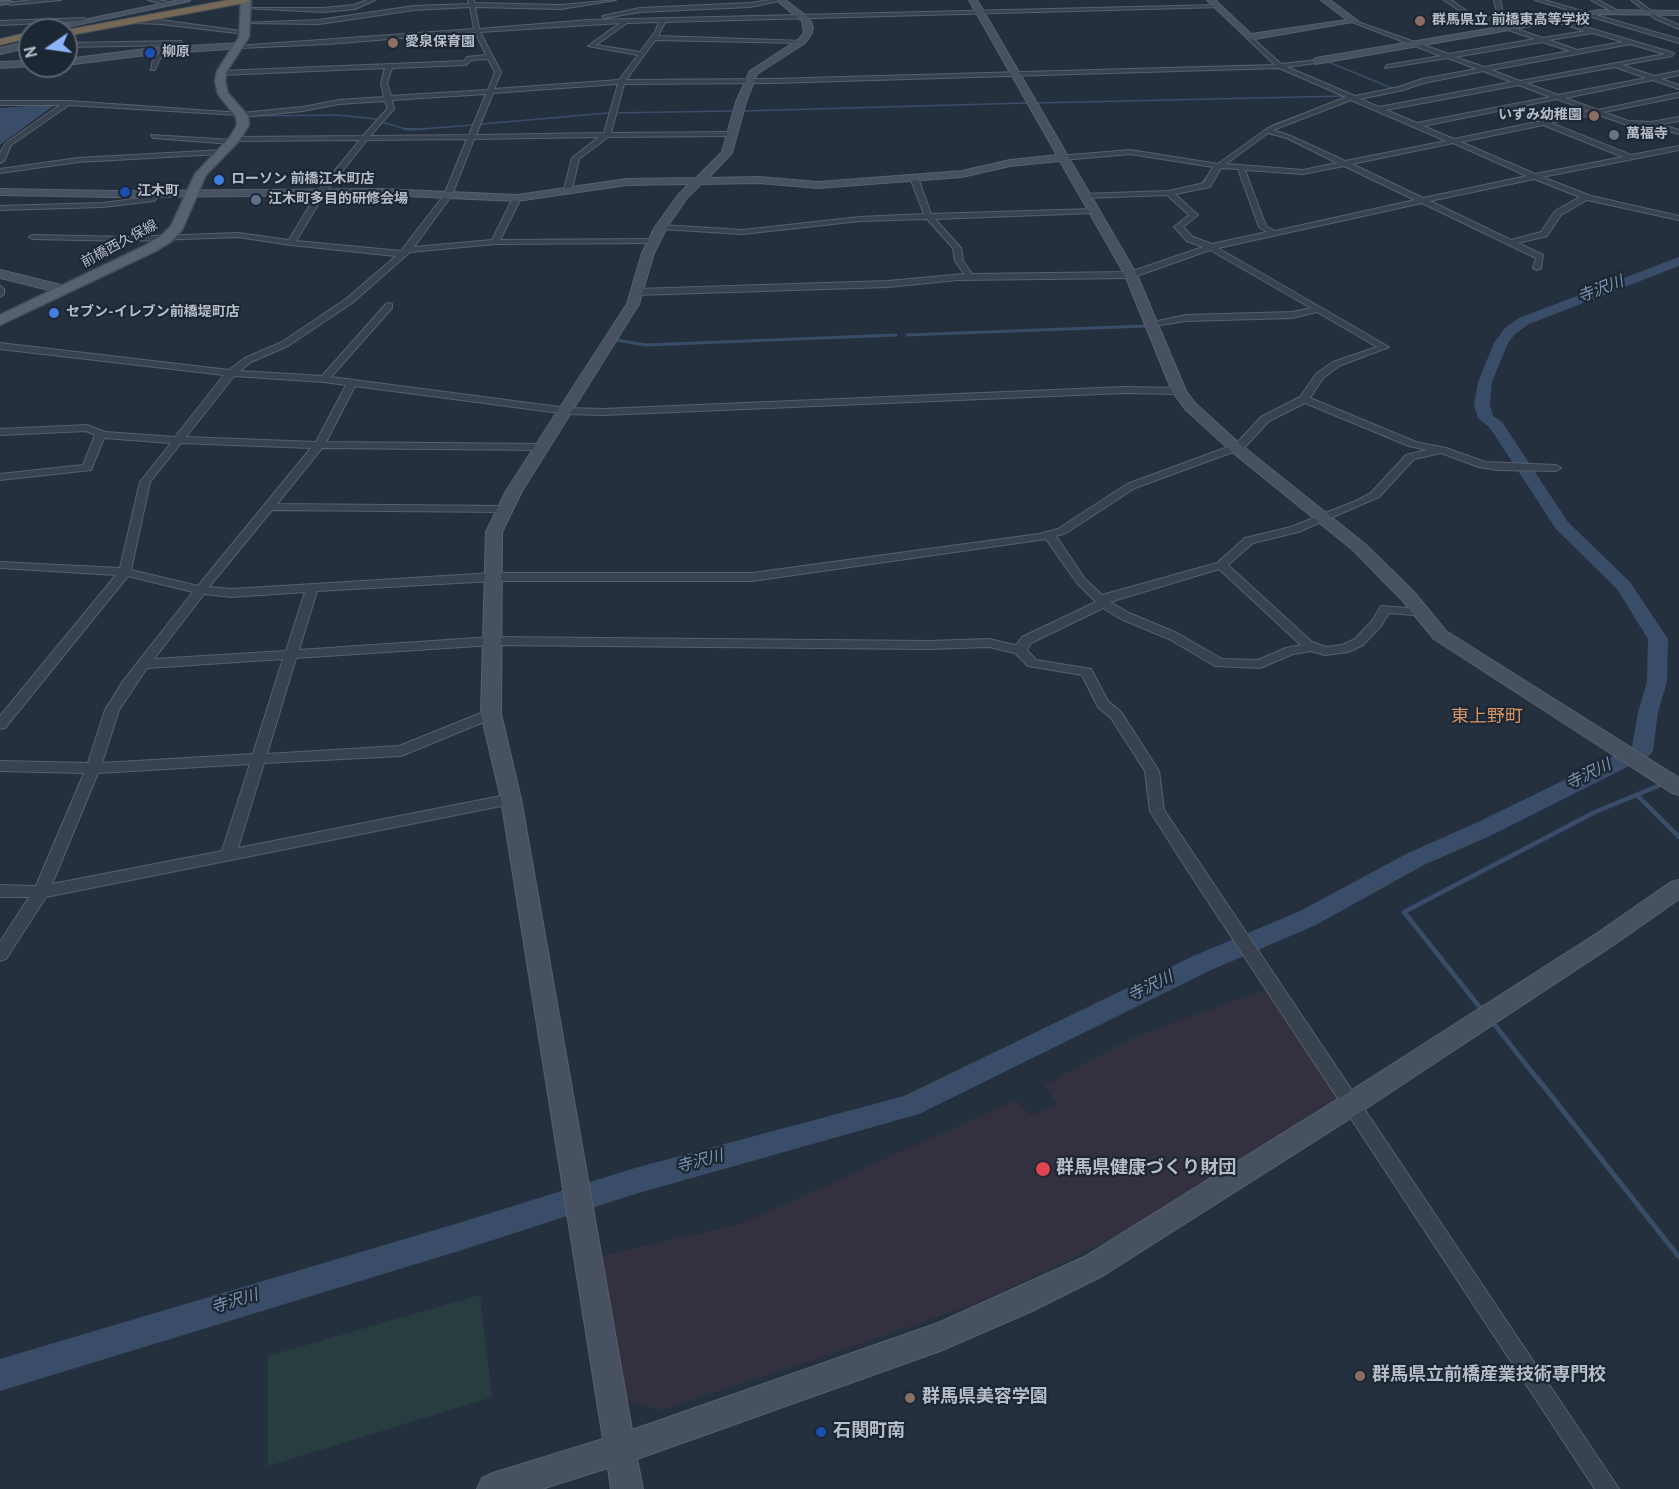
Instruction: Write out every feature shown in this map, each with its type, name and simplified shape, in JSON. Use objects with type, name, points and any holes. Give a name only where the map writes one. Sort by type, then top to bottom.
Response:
[{"type":"highway","points":[[78,30],[214,0]]},
{"type":"highway","points":[[78,30],[224,0]]},
{"type":"highway","points":[[78,30],[192,3]]},
{"type":"highway","points":[[78,25],[192,3],[246,3]]},
{"type":"highway","points":[[0,45],[18,42]]},
{"type":"main road","points":[[233,140],[243,125],[240,114],[222,91],[221,73],[240,46],[245,28],[246,3]]},
{"type":"main road","name":"前橋西久保線","points":[[0,321],[151,248],[167,238],[177,227],[191,193],[205,169],[233,140]]},
{"type":"street","points":[[6,4],[58,0]]},
{"type":"street","points":[[151,0],[192,3]]},
{"type":"street","points":[[246,3],[323,10],[354,7],[372,0]]},
{"type":"street","points":[[78,31],[138,22],[245,28],[319,22],[471,2],[561,8],[613,0]]},
{"type":"street","points":[[589,22],[626,12],[750,5],[780,0],[802,17],[809,29],[802,41],[759,68],[749,81],[727,153],[683,196],[657,234],[633,304],[505,509],[494,532],[491,714],[511,799],[627,1489]]},
{"type":"street","points":[[1211,0],[1280,67],[1586,197],[1679,218]]},
{"type":"street","points":[[1325,0],[1354,21],[1627,123],[1652,124],[1679,119]]},
{"type":"street","points":[[1447,0],[1469,15],[1679,87]]},
{"type":"street","points":[[1485,20],[1501,16],[1497,0]]},
{"type":"street","points":[[1538,0],[1679,40]]},
{"type":"street","points":[[1594,0],[1619,13]]},
{"type":"street","points":[[1634,0],[1651,13],[1679,27]]},
{"type":"street","points":[[0,725],[125,572],[145,482],[231,373],[248,360],[285,344],[349,302],[406,252],[448,195],[498,72],[477,31],[471,2]]},
{"type":"street","points":[[570,191],[568,189],[577,156],[607,135],[622,82],[653,38],[662,20],[657,6],[645,2]]},
{"type":"street","points":[[78,21],[168,3]]},
{"type":"street","points":[[138,22],[192,3]]},
{"type":"street","points":[[977,7],[1131,275],[1179,390],[1203,420],[1384,571],[1408,596],[1420,613],[1454,645],[1679,788]]},
{"type":"street","points":[[78,61],[170,50],[589,22],[802,17],[977,7],[1218,7]]},
{"type":"street","points":[[0,103],[68,103],[240,114],[303,109],[339,102],[622,82],[1015,75],[1280,67],[1591,14],[1679,14]]},
{"type":"street","points":[[0,23],[84,20]]},
{"type":"street","points":[[1556,20],[1675,55]]},
{"type":"street","points":[[1249,37],[1354,21]]},
{"type":"street","points":[[625,22],[591,46],[641,54]]},
{"type":"street","points":[[1387,67],[1593,31]]},
{"type":"street","points":[[1668,37],[1679,35]]},
{"type":"street","points":[[653,38],[802,41]]},
{"type":"street","points":[[1085,196],[1169,193],[1207,185],[1215,170],[1279,124],[1353,97],[1401,89],[1422,81],[1630,42]]},
{"type":"street","points":[[78,45],[181,43],[156,59],[153,69]]},
{"type":"street","points":[[0,45],[14,48],[18,46]]},
{"type":"street","points":[[1379,109],[1675,55]]},
{"type":"street","points":[[221,73],[462,63],[467,62],[469,58],[490,57]]},
{"type":"street","points":[[0,65],[18,64]]},
{"type":"street","points":[[291,243],[322,192],[384,114],[391,109],[384,82],[389,66]]},
{"type":"street","points":[[1417,125],[1679,72]]},
{"type":"street","points":[[0,192],[158,194],[322,192],[517,198],[623,182],[759,180],[818,185],[914,178],[963,174],[1010,163],[1130,152],[1220,166],[1303,172],[1679,95]]},
{"type":"street","points":[[0,161],[3,149],[8,144],[68,103]]},
{"type":"street","points":[[1545,123],[1630,157]]},
{"type":"street","points":[[1652,124],[1679,132]]},
{"type":"street","points":[[1268,131],[1288,136],[1540,258],[1537,268]]},
{"type":"street","points":[[153,136],[233,140],[732,134]]},
{"type":"street","points":[[637,292],[888,284],[970,277],[1131,275],[1211,247],[1536,176],[1679,148]]},
{"type":"street","points":[[0,171],[78,160],[220,152]]},
{"type":"street","points":[[1241,168],[1262,226],[1273,233]]},
{"type":"street","points":[[914,178],[928,216],[957,248],[959,261],[970,277]]},
{"type":"street","points":[[50,208],[65,193]]},
{"type":"street","points":[[0,564],[125,572],[201,590],[232,593],[493,577],[752,577],[1049,535],[1074,524],[1131,486],[1178,467],[1236,448],[1265,418],[1288,409],[1304,399],[1319,375],[1336,364],[1384,347],[1211,247],[1190,239],[1178,227],[1194,215],[1169,193]]},
{"type":"street","points":[[0,208],[50,208],[126,202],[154,198],[158,194]]},
{"type":"street","points":[[1510,243],[1543,235],[1560,211],[1586,197]]},
{"type":"street","points":[[495,242],[517,198]]},
{"type":"street","points":[[33,237],[167,238],[238,235],[291,243],[406,252],[495,242],[743,232],[842,220],[1093,211]]},
{"type":"street","points":[[55,237],[64,230]]},
{"type":"street","points":[[0,274],[65,290]]},
{"type":"street","points":[[0,289],[0,294]]},
{"type":"street","points":[[324,379],[389,306]]},
{"type":"street","points":[[1152,325],[1186,318],[1292,315],[1320,309]]},
{"type":"street","points":[[0,346],[231,373],[324,379],[567,411],[603,412],[1124,390],[1179,390]]},
{"type":"street","points":[[0,955],[41,892],[93,768],[112,710],[143,664],[319,445],[352,383]]},
{"type":"street","points":[[1304,399],[1413,444],[1442,450],[1484,465],[1551,468]]},
{"type":"street","points":[[0,432],[87,428],[101,434],[176,440],[319,445],[543,447]]},
{"type":"street","points":[[0,477],[87,468],[101,434]]},
{"type":"street","points":[[1104,603],[1104,598],[1221,565],[1249,540],[1282,534],[1375,495],[1410,457],[1442,450]]},
{"type":"street","points":[[268,507],[505,509]]},
{"type":"street","points":[[1049,535],[1081,581],[1104,603],[1125,616],[1173,636],[1219,663],[1260,664],[1290,651],[1310,647],[1325,651],[1344,649],[1359,642],[1377,623],[1385,609],[1420,613]]},
{"type":"street","points":[[1221,565],[1310,647]]},
{"type":"street","points":[[228,855],[312,588]]},
{"type":"street","points":[[1018,648],[1022,647],[1026,640],[1104,603]]},
{"type":"street","points":[[143,664],[492,641],[930,645],[989,643],[1018,648],[1032,663],[1087,672],[1103,704],[1116,715],[1152,771],[1157,811],[1350,1105],[1608,1489]]},
{"type":"street","points":[[0,766],[93,768],[401,751],[491,714]]},
{"type":"street","points":[[0,891],[41,892],[511,799]]},
{"type":"street","points":[[493,1489],[621,1449],[940,1337],[1094,1266],[1350,1105],[1605,940],[1679,888]]},
{"type":"shaded area","name":"群馬県健康づくり財団","points":[[1265,990],[1337,1097],[1136,1226],[1068,1261],[977,1303],[843,1350],[660,1410],[622,1399],[597,1257],[741,1224],[1016,1100],[1030,1115],[1058,1105],[1044,1085],[1135,1037]]},
{"type":"green space","points":[[480,1295],[492,1397],[268,1466],[268,1356]]},
{"type":"water","points":[[59,105],[53,106],[0,145],[0,108]]},
{"type":"waterway","points":[[1494,0],[1498,16],[1495,16]]},
{"type":"waterway","points":[[1326,61],[1394,89],[1391,89]]},
{"type":"waterway","points":[[1036,103],[1344,96]]},
{"type":"waterway","points":[[743,111],[1026,103]]},
{"type":"waterway","points":[[1265,130],[1332,103]]},
{"type":"waterway","points":[[482,124],[608,113],[733,111]]},
{"type":"waterway","points":[[253,116],[337,115],[376,119]]},
{"type":"waterway","points":[[382,122],[406,129]]},
{"type":"waterway","points":[[422,129],[473,125]]},
{"type":"waterway","points":[[406,129],[422,129]]},
{"type":"waterway","points":[[406,129],[422,129]]},
{"type":"waterway","points":[[422,129],[426,129]]},
{"type":"waterway","points":[[1264,131],[1268,129]]},
{"type":"waterway","points":[[1201,184],[1214,167]]},
{"type":"waterway","points":[[1163,192],[1179,189]]},
{"type":"waterway","name":"寺沢川","points":[[0,1375],[462,1236],[635,1181],[909,1106],[1200,964],[1308,918],[1416,859],[1484,829],[1642,751],[1648,712],[1657,682],[1658,639],[1624,586],[1562,525],[1496,425],[1486,418],[1482,405],[1485,382],[1501,343],[1510,331],[1524,321],[1635,280],[1679,261]]},
{"type":"waterway","points":[[907,335],[1146,326]]},
{"type":"waterway","points":[[616,340],[646,345],[896,335]]},
{"type":"waterway","points":[[1482,1010],[1404,912],[1595,812],[1658,786]]},
{"type":"waterway","points":[[1637,795],[1679,837]]},
{"type":"waterway","points":[[1491,1020],[1539,1081]]},
{"type":"waterway","points":[[1538,1079],[1679,1257]]},
{"type":"place","name":"群馬県立 前橋東高等学校","points":[[1420,21]]},
{"type":"place","name":"愛泉保育園","points":[[393,43]]},
{"type":"place","name":"柳原","points":[[150,53]]},
{"type":"place","name":"いずみ幼稚園","points":[[1594,116]]},
{"type":"place","name":"萬福寺","points":[[1614,135]]},
{"type":"place","name":"ローソン 前橋江木町店","points":[[219,180]]},
{"type":"place","name":"江木町","points":[[125,192]]},
{"type":"place","name":"江木町多目的研修会場","points":[[256,200]]},
{"type":"place","name":"セブン-イレブン前橋堤町店","points":[[54,313]]},
{"type":"place","name":"群馬県健康づくり財団","points":[[1043,1169]]},
{"type":"place","name":"群馬県立前橋産業技術専門校","points":[[1360,1376]]},
{"type":"place","name":"群馬県美容学園","points":[[910,1398]]},
{"type":"place","name":"石関町南","points":[[821,1432]]},
{"type":"district","name":"東上野町","points":[[1487,718]]}]
